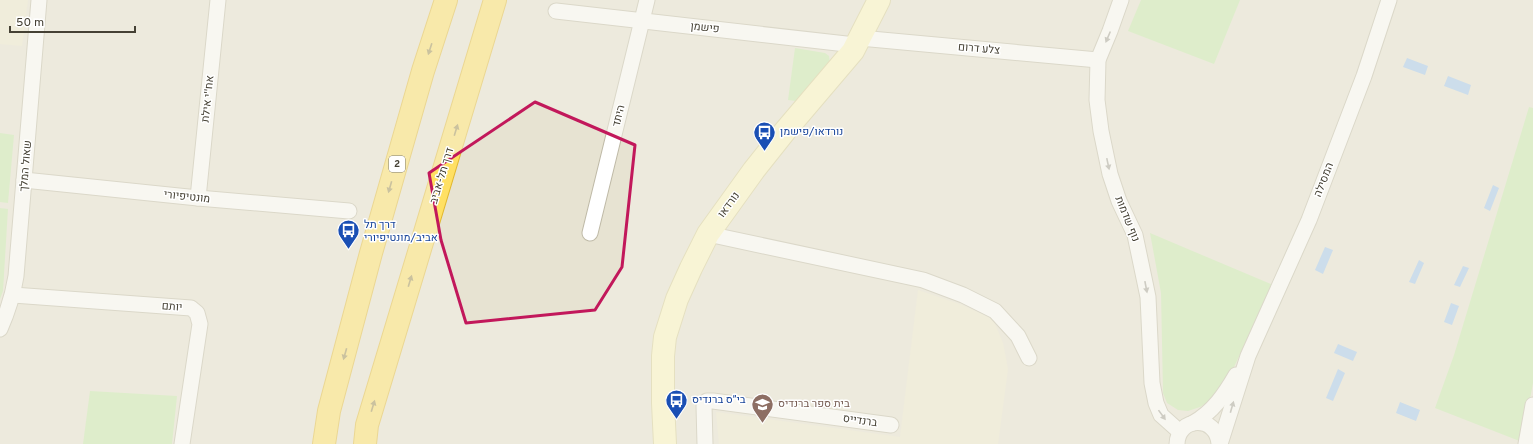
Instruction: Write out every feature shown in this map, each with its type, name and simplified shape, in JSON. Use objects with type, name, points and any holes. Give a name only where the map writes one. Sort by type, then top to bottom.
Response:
[{"type":"highway","name":"2","points":[[324,444],[329,411],[371,253],[423,71],[446,0]]},
{"type":"highway","name":"דרך תל-אביב","points":[[365,444],[367,425],[495,0]]},
{"type":"street","name":"שאול המלך","points":[[0,329],[9,309],[13,295],[39,0]]},
{"type":"street","name":"אח''י אילת","points":[[198,198],[218,0]]},
{"type":"street","name":"היתד","points":[[590,232],[647,0]]},
{"type":"street","name":"נורדאו","points":[[665,444],[663,356],[665,337],[677,299],[708,234],[754,170],[852,51],[878,0]]},
{"type":"street","name":"נוף שדמות","points":[[1121,0],[1098,60],[1097,100],[1101,131],[1110,174],[1119,201],[1135,235],[1148,297],[1152,383],[1156,403],[1161,416],[1179,438]]},
{"type":"street","name":"המסילה","points":[[1179,438],[1187,425],[1203,417],[1214,407],[1232,383],[1248,356],[1309,220],[1359,90],[1389,0]]},
{"type":"street","name":"פישמן","points":[[556,11],[858,41]]},
{"type":"street","name":"צלע דרום","points":[[858,41],[1098,60]]},
{"type":"street","name":"מונטיפיורי","points":[[24,180],[198,198],[349,211]]},
{"type":"street","points":[[708,234],[923,280],[963,295],[995,311],[1018,336],[1029,358]]},
{"type":"street","name":"יותם","points":[[13,295],[191,308],[197,313],[200,324],[182,444]]},
{"type":"street","name":"המסילה","points":[[1220,444],[1248,356]]},
{"type":"street","name":"ברנדייס","points":[[705,444],[704,406],[707,401],[891,425]]},
{"type":"street","points":[[1526,444],[1533,405]]},
{"type":"street","points":[[1193,423],[1200,422],[1212,427],[1219,438],[1220,444]]},
{"type":"highlighted area","points":[[535,102],[635,145],[622,267],[595,310],[466,323],[441,240],[429,173]]},
{"type":"shaded area","points":[[0,0],[1533,0],[1533,444],[0,444]]},
{"type":"shaded area","points":[[0,0],[28,0],[22,46],[0,44]]},
{"type":"shaded area","points":[[918,290],[962,305],[993,319],[1003,343],[1008,369],[998,444],[719,444],[716,412],[900,437]]},
{"type":"green space","points":[[1141,0],[1240,0],[1214,64],[1128,31]]},
{"type":"green space","points":[[795,48],[825,53],[829,56],[830,63],[803,102],[788,100]]},
{"type":"green space","points":[[1529,107],[1533,108],[1533,383],[1522,442],[1435,408],[1454,355]]},
{"type":"green space","points":[[0,133],[14,135],[8,203],[0,202]]},
{"type":"green space","points":[[0,208],[8,209],[3,291],[0,299]]},
{"type":"green space","points":[[1150,233],[1273,285],[1234,367],[1216,397],[1200,407],[1188,411],[1178,410],[1167,403],[1163,393],[1161,293]]},
{"type":"green space","points":[[90,391],[177,396],[172,444],[83,444]]},
{"type":"water","points":[[1407,58],[1428,66],[1425,75],[1403,67]]},
{"type":"water","points":[[1448,76],[1471,85],[1468,95],[1444,86]]},
{"type":"water","points":[[1493,185],[1499,188],[1490,211],[1484,208]]},
{"type":"water","points":[[1325,247],[1333,250],[1323,274],[1315,270]]},
{"type":"water","points":[[1419,260],[1424,263],[1415,284],[1409,282]]},
{"type":"water","points":[[1463,266],[1469,268],[1460,287],[1454,285]]},
{"type":"water","points":[[1451,303],[1459,306],[1452,325],[1444,322]]},
{"type":"water","points":[[1338,344],[1357,352],[1353,361],[1334,353]]},
{"type":"water","points":[[1338,369],[1345,373],[1333,401],[1326,398]]},
{"type":"water","points":[[1400,402],[1420,410],[1416,421],[1396,413]]},
{"type":"place","name":"נורדאו/פישמן","points":[[765,152]]},
{"type":"place","name":"דרך תל אביב/מונטיפיורי","points":[[349,250]]},
{"type":"place","name":"בי״ס ברנדיס","points":[[676,420]]},
{"type":"place","name":"בית ספר ברנדיס","points":[[763,424]]}]
